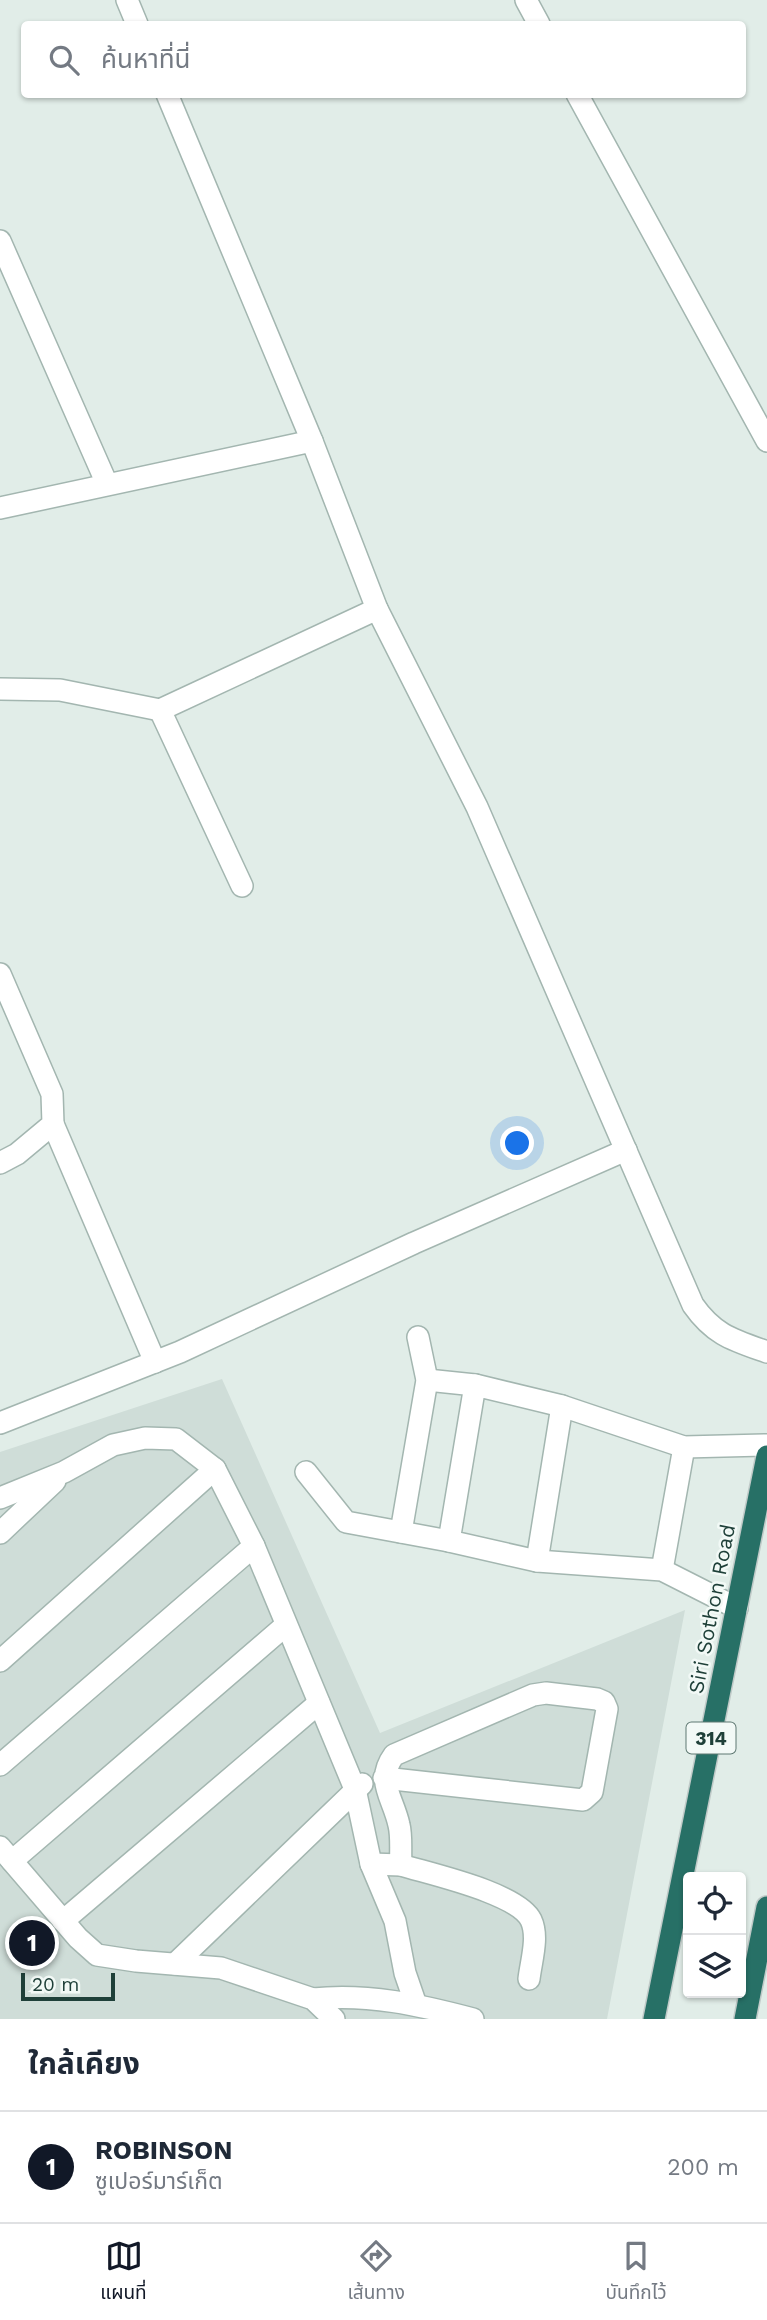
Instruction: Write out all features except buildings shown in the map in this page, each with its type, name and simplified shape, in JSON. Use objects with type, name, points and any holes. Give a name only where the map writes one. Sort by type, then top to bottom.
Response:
[{"type":"highway","name":"Siri Sothon Road","points":[[654,2019],[767,1457]]},
{"type":"highway","points":[[745,2019],[767,1907]]},
{"type":"street","points":[[127,0],[136,21]]},
{"type":"street","points":[[526,0],[537,21]]},
{"type":"street","points":[[169,98],[312,441],[377,609],[477,807],[693,1305],[708,1326],[731,1339],[767,1352]]},
{"type":"street","points":[[580,98],[767,441]]},
{"type":"street","points":[[0,241],[107,484]]},
{"type":"street","points":[[0,508],[312,441]]},
{"type":"street","points":[[0,689],[60,690],[160,710],[377,609]]},
{"type":"street","points":[[160,710],[242,886]]},
{"type":"street","points":[[0,974],[52,1094],[53,1124],[155,1362]]},
{"type":"street","points":[[0,1163],[17,1154],[53,1124]]},
{"type":"street","points":[[0,1423],[155,1362],[626,1150]]},
{"type":"street","points":[[401,1532],[427,1380],[418,1337]]},
{"type":"street","points":[[427,1380],[475,1385],[562,1406],[684,1447],[767,1445]]},
{"type":"street","points":[[449,1541],[475,1385]]},
{"type":"street","points":[[537,1561],[562,1406]]},
{"type":"street","points":[[0,1498],[64,1472],[113,1445],[145,1438],[176,1439],[215,1469],[254,1546],[355,1789],[370,1864],[395,1921],[405,1973],[416,2005]]},
{"type":"street","points":[[662,1570],[684,1447]]},
{"type":"street","points":[[0,1661],[215,1469]]},
{"type":"street","points":[[0,1533],[64,1472]]},
{"type":"street","points":[[306,1472],[346,1522],[537,1561],[662,1570],[737,1608]]},
{"type":"street","points":[[0,1765],[254,1546]]},
{"type":"street","points":[[286,1625],[6,1854],[63,1921],[97,1955],[221,1968],[313,1999],[334,2019]]},
{"type":"street","points":[[175,1964],[355,1789],[384,1773],[394,1755],[533,1695],[546,1693],[597,1699],[604,1702],[607,1709],[592,1792],[583,1800],[384,1773]]},
{"type":"street","points":[[63,1921],[319,1703]]},
{"type":"street","points":[[384,1773],[400,1826],[401,1865]]},
{"type":"street","points":[[370,1864],[401,1865],[513,1902],[530,1918],[535,1935],[529,1979]]},
{"type":"street","points":[[313,1999],[348,1995],[416,2005],[473,2019]]},
{"type":"street","points":[[345,2019],[348,1995]]},
{"type":"shaded area","points":[[222,1379],[380,1733],[685,1610],[607,2019],[0,2019],[0,1452]]},
{"type":"place","name":"ROBINSON","points":[[32,1943]]}]
